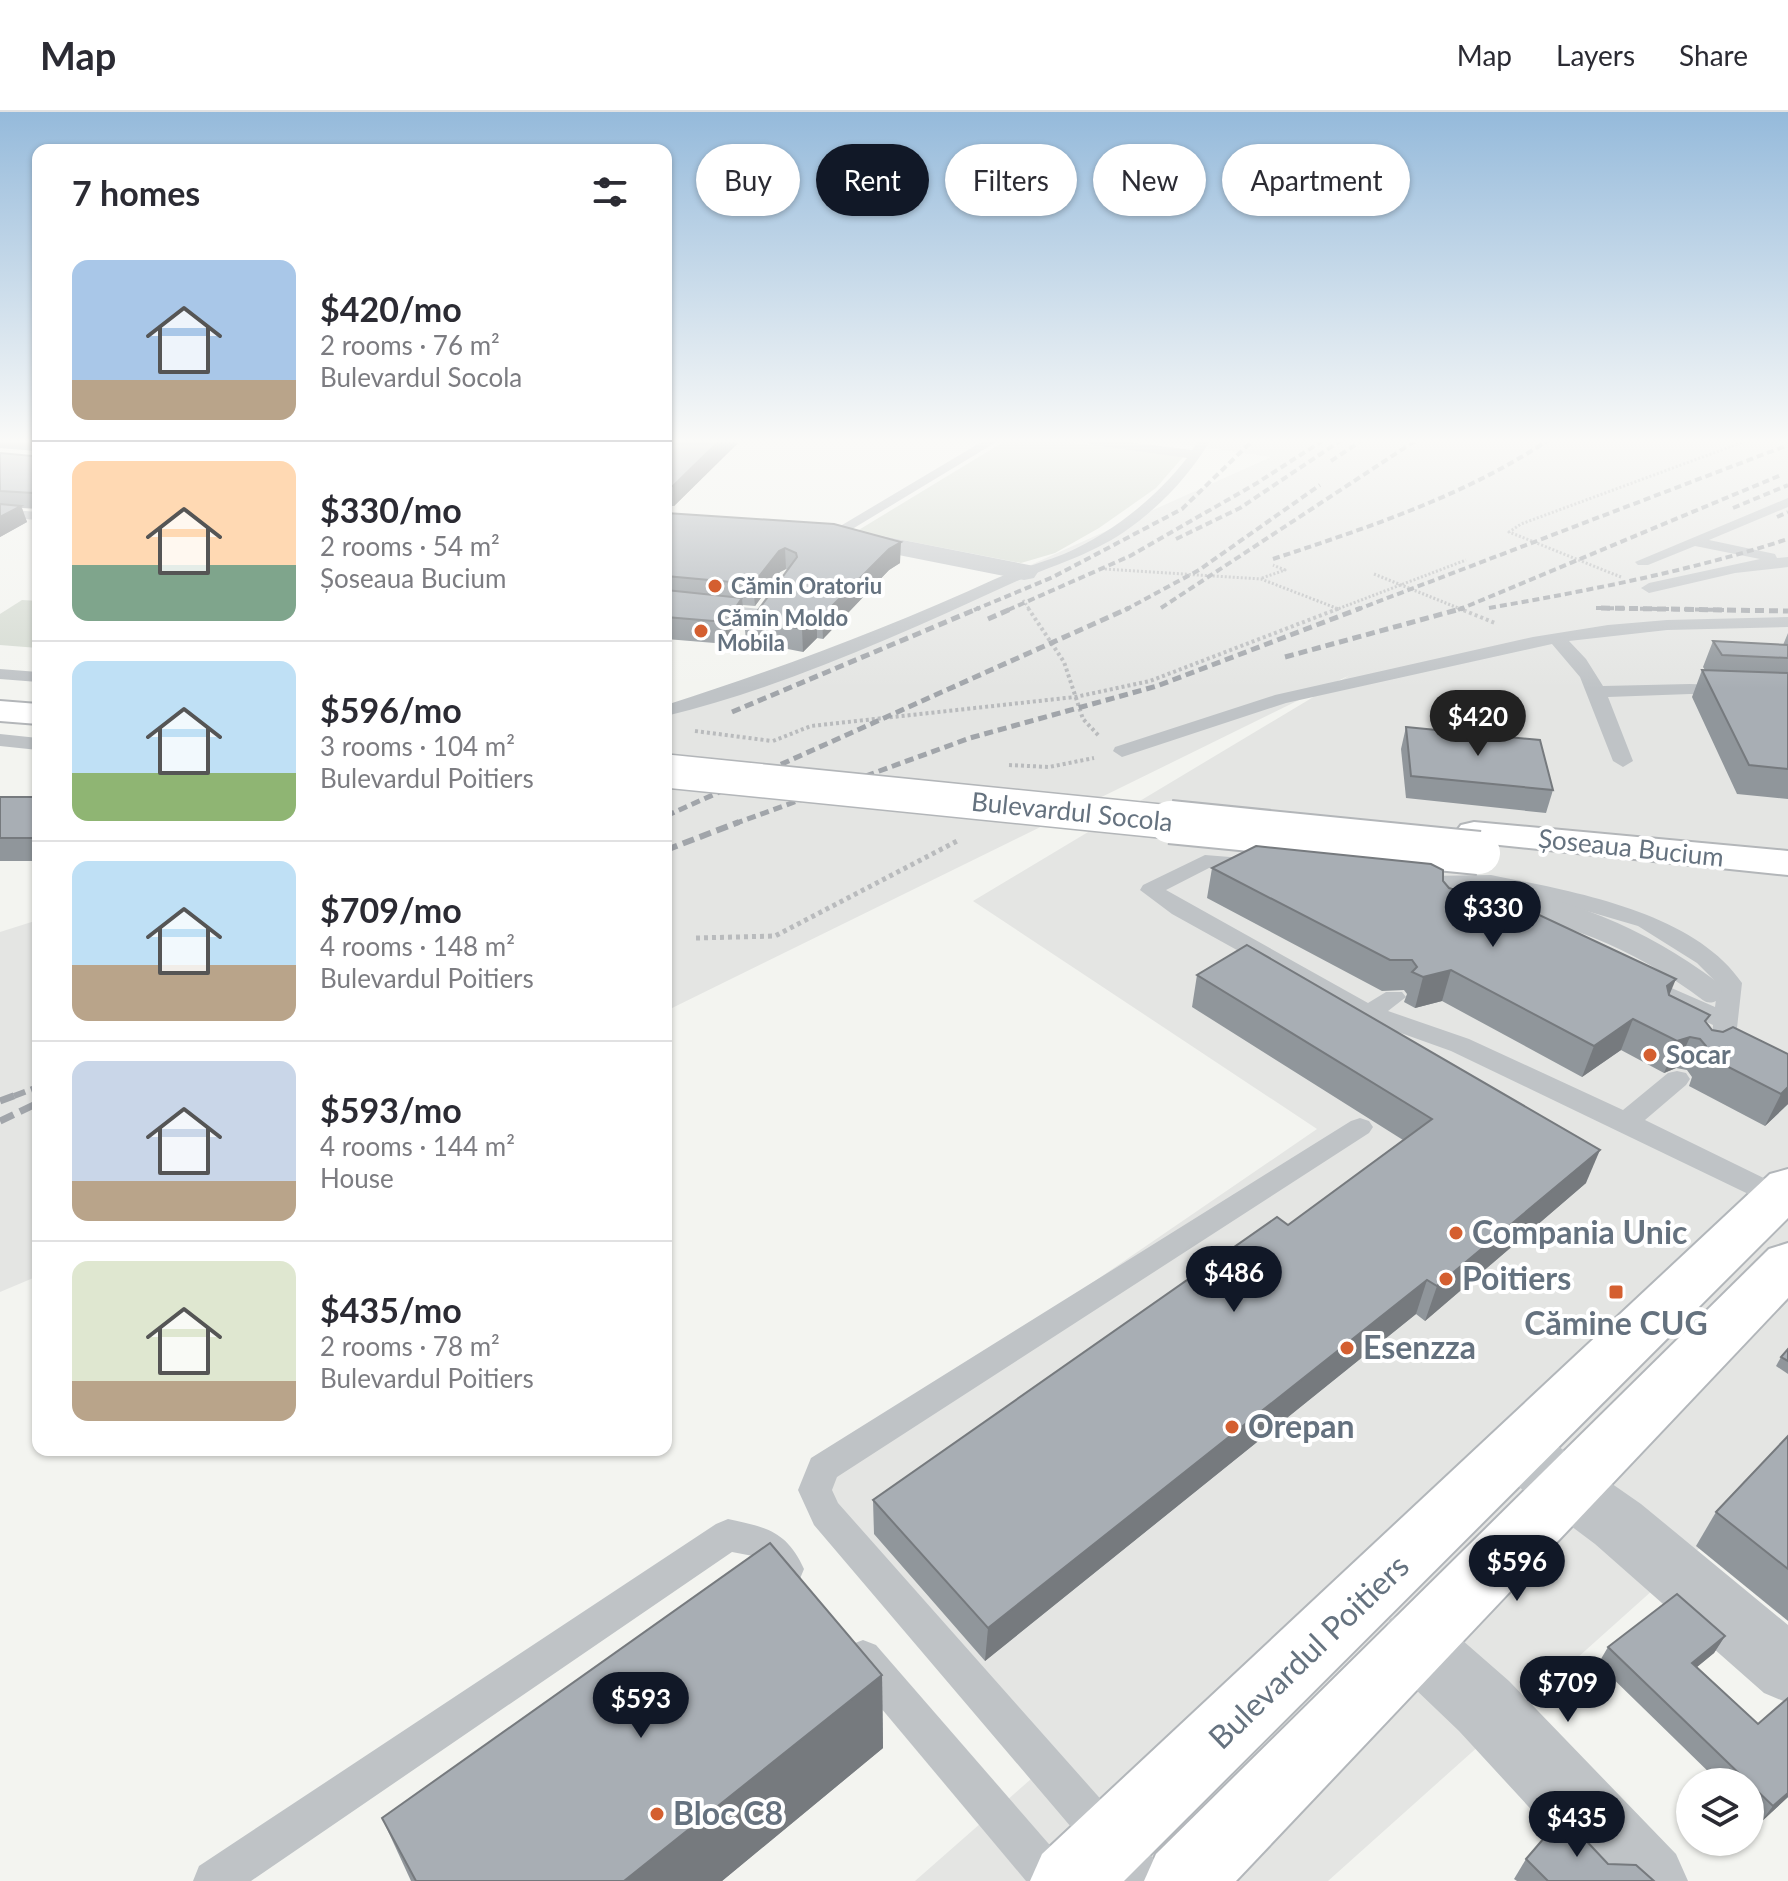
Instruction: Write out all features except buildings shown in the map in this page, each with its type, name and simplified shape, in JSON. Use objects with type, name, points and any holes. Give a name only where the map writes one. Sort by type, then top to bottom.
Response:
[{"type":"main road","points":[[0,695],[32,698]]},
{"type":"main road","points":[[0,711],[32,714]]},
{"type":"main road","name":"Bulevardul Socola","points":[[676,742],[1477,843]]},
{"type":"main road","name":"Bulevardul Socola","points":[[672,772],[1477,843]]},
{"type":"main road","name":"Șoseaua Bucium","points":[[1477,843],[1788,863]]},
{"type":"main road","name":"Șoseaua Bucium","points":[[1477,843],[1788,886]]},
{"type":"main road","name":"Bulevardul Poitiers","points":[[1108,1868],[1517,1451],[1785,1196]]},
{"type":"main road","points":[[1183,1881],[1788,1263]]},
{"type":"street","points":[[806,531],[834,534],[1016,576]]},
{"type":"street","points":[[1517,1451],[1618,1524],[1788,1669]]},
{"type":"street","points":[[1414,1642],[1484,1706],[1649,1881]]},
{"type":"lane","points":[[834,534],[852,524]]},
{"type":"lane","points":[[672,709],[763,680],[932,615],[1016,576],[1052,564],[1125,524]]},
{"type":"lane","points":[[1643,562],[1736,524]]},
{"type":"lane","points":[[1694,541],[1788,561]]},
{"type":"lane","points":[[1649,588],[1765,562],[1788,561]]},
{"type":"lane","points":[[672,604],[764,608],[746,634]]},
{"type":"lane","points":[[1122,751],[1281,699],[1533,642],[1667,625],[1788,622]]},
{"type":"lane","points":[[1555,638],[1573,650],[1596,692],[1623,761]]},
{"type":"lane","points":[[0,674],[32,677]]},
{"type":"lane","points":[[1596,692],[1690,689],[1788,693]]},
{"type":"lane","points":[[0,740],[32,743]]},
{"type":"lane","points":[[1280,868],[1205,861],[1151,890],[1368,1013],[1460,1045],[1785,1196]]},
{"type":"lane","points":[[1399,879],[1491,881],[1561,896],[1646,921],[1705,958],[1730,983],[1720,1035]]},
{"type":"lane","points":[[1429,882],[1527,928]]},
{"type":"lane","points":[[1448,905],[1469,895],[1505,898],[1601,926],[1641,943],[1710,991],[1720,1035]]},
{"type":"lane","points":[[1624,973],[1749,1052]]},
{"type":"lane","points":[[1368,1013],[1394,997]]},
{"type":"lane","points":[[1669,1018],[1720,1035]]},
{"type":"lane","points":[[1626,1122],[1677,1079]]},
{"type":"lane","points":[[1108,1868],[826,1514],[815,1490],[823,1468],[1360,1127]]},
{"type":"lane","points":[[214,1881],[728,1535],[763,1542],[813,1601]]},
{"type":"lane","points":[[844,1636],[1053,1881]]},
{"type":"path","points":[[1522,524],[1509,532],[1649,588]]},
{"type":"path","points":[[773,741],[811,726],[1075,697],[1150,681],[1466,560]]},
{"type":"path","points":[[1052,564],[1242,580],[1261,579],[1285,570],[1273,565]]},
{"type":"path","points":[[1374,574],[1489,620],[1533,642]]},
{"type":"path","points":[[1016,576],[1064,662],[1083,719],[1100,737],[1122,751]]},
{"type":"path","points":[[1261,579],[1336,608]]},
{"type":"path","points":[[676,742],[794,743]]},
{"type":"path","points":[[1004,764],[1068,766],[1122,751]]},
{"type":"path","points":[[696,938],[775,936],[967,835]]},
{"type":"shaded area","points":[[869,524],[1105,524],[1055,553],[1021,563],[857,531]]},
{"type":"shaded area","points":[[1123,524],[1788,524],[1788,1469],[1328,1881],[915,1881],[1056,1757],[807,1478],[1317,1129],[973,901],[1350,675],[672,1008],[672,714],[768,683]]},
{"type":"shaded area","points":[[22,600],[32,601],[32,648],[0,645],[0,614]]},
{"type":"shaded area","points":[[32,922],[32,1279],[0,1292],[0,932]]},
{"type":"railway","points":[[974,610],[1053,577],[1154,524]]},
{"type":"railway","points":[[1008,610],[1130,556],[1186,524]]},
{"type":"railway","points":[[1176,539],[1208,524]]},
{"type":"railway","points":[[1127,609],[1199,570],[1265,524]]},
{"type":"railway","points":[[1161,608],[1289,524]]},
{"type":"railway","points":[[1273,559],[1375,524]]},
{"type":"railway","points":[[1356,610],[1582,524]]},
{"type":"railway","points":[[1460,609],[1665,524]]},
{"type":"railway","points":[[1489,608],[1640,579],[1788,539]]},
{"type":"railway","points":[[732,712],[979,608]]},
{"type":"railway","points":[[988,619],[1013,608]]},
{"type":"railway","points":[[734,824],[970,738],[1157,686],[1361,608]]},
{"type":"railway","points":[[1596,608],[1676,609]]},
{"type":"railway","points":[[1601,608],[1676,609]]},
{"type":"railway","points":[[672,813],[1127,609]]},
{"type":"railway","points":[[1285,657],[1460,609]]},
{"type":"railway","points":[[1676,609],[1729,610]]},
{"type":"railway","points":[[1676,609],[1788,611]]},
{"type":"railway","points":[[672,848],[739,822]]},
{"type":"railway","points":[[14,1096],[32,1089]]},
{"type":"railway","points":[[0,1101],[19,1094]]},
{"type":"railway","points":[[0,1121],[32,1106]]},
{"type":"place","name":"Cămin Oratoriu","points":[[715,586]]},
{"type":"place","name":"Cămin Moldo Mobila","points":[[701,631]]},
{"type":"place","name":"Socar","points":[[1650,1055]]},
{"type":"place","name":"Compania Unic","points":[[1456,1233]]},
{"type":"place","name":"Poitiers","points":[[1446,1279]]},
{"type":"place","name":"Cămine CUG","points":[[1616,1292]]},
{"type":"place","name":"Esenzza","points":[[1347,1348]]},
{"type":"place","name":"Orepan","points":[[1232,1427]]},
{"type":"place","name":"Bloc C8","points":[[657,1814]]}]
